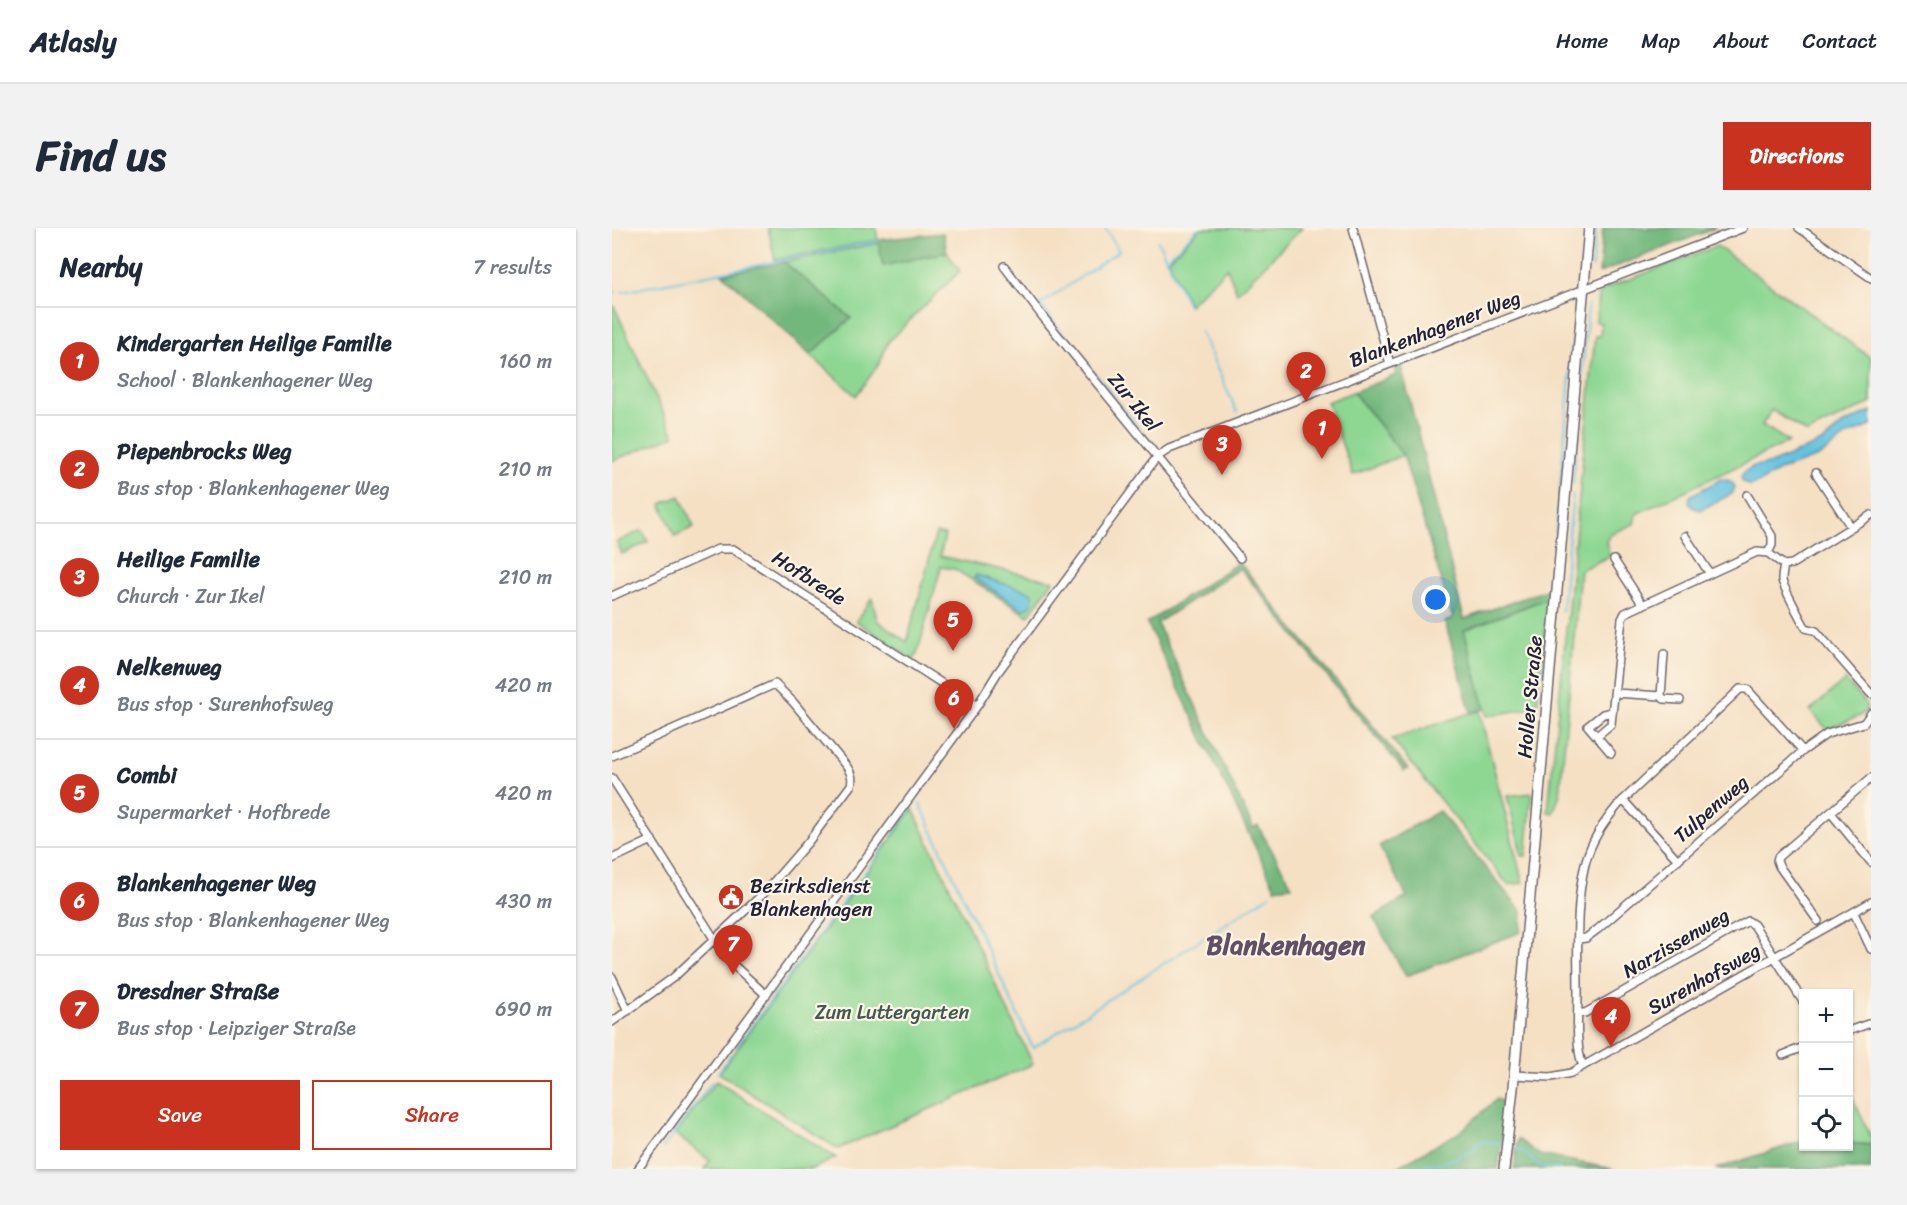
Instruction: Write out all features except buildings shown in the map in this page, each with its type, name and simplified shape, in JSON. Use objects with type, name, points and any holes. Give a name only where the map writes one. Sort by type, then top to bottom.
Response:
[{"type":"street","points":[[1353,228],[1390,364]]},
{"type":"street","name":"Holler Straße","points":[[1504,1169],[1589,228]]},
{"type":"street","name":"Blankenhagener Weg","points":[[638,1169],[977,706],[1003,665],[1157,457],[1198,438],[1743,228]]},
{"type":"street","points":[[1799,228],[1871,278]]},
{"type":"street","name":"Zur Ikel","points":[[1004,266],[1240,558]]},
{"type":"street","points":[[1816,473],[1851,527]]},
{"type":"street","points":[[1747,495],[1772,536],[1772,545],[1768,553]]},
{"type":"street","points":[[1597,736],[1611,724],[1622,619],[1625,613],[1757,552],[1768,553],[1784,565],[1792,564],[1871,515]]},
{"type":"street","points":[[1685,536],[1710,574]]},
{"type":"street","name":"Hofbrede","points":[[612,596],[718,549],[733,549],[977,706]]},
{"type":"street","points":[[1614,560],[1643,605]]},
{"type":"street","points":[[1784,565],[1783,587],[1799,613],[1800,619],[1807,628],[1816,630],[1871,694]]},
{"type":"street","points":[[1662,696],[1664,654]]},
{"type":"street","points":[[612,756],[776,684],[852,774],[851,785],[783,873],[764,893],[674,977],[612,1022]]},
{"type":"street","points":[[1583,1066],[1580,1059],[1578,1013],[1578,917],[1585,863],[1594,838],[1604,822],[1623,800],[1740,689],[1747,689],[1803,751]]},
{"type":"street","points":[[1615,693],[1662,696],[1664,699],[1680,700]]},
{"type":"street","points":[[1611,753],[1588,726],[1603,714],[1612,712]]},
{"type":"street","name":"Tulpenweg","points":[[1578,939],[1586,938],[1598,929],[1803,751],[1827,734],[1867,723],[1871,713]]},
{"type":"street","points":[[612,778],[727,959],[766,995]]},
{"type":"street","points":[[1818,921],[1777,861],[1778,857],[1871,778]]},
{"type":"street","points":[[1623,800],[1678,860]]},
{"type":"street","points":[[1831,813],[1871,862]]},
{"type":"street","points":[[612,859],[652,840]]},
{"type":"street","name":"Surenhofsweg","points":[[1514,1075],[1560,1076],[1571,1073],[1871,902]]},
{"type":"street","points":[[1854,913],[1871,949]]},
{"type":"street","name":"Narzissenweg","points":[[1578,1013],[1585,1013],[1748,921],[1754,925],[1775,958]]},
{"type":"street","points":[[1775,958],[1799,997]]},
{"type":"street","points":[[612,978],[628,1011]]},
{"type":"street","points":[[1853,1029],[1871,1023]]},
{"type":"street","points":[[1783,1055],[1799,1049]]},
{"type":"green space","points":[[768,228],[876,228],[878,240],[775,260]]},
{"type":"green space","points":[[1201,228],[1302,228],[1237,293],[1227,268],[1189,305],[1168,260]]},
{"type":"green space","points":[[1603,228],[1716,228],[1599,273]]},
{"type":"green space","points":[[943,233],[947,252],[883,266],[878,240]]},
{"type":"green space","points":[[879,243],[884,265],[947,252],[960,271],[888,342],[879,364],[856,396],[810,355],[851,318],[784,262]]},
{"type":"green space","points":[[1717,246],[1871,358],[1871,403],[1807,433],[1772,410],[1762,425],[1789,442],[1636,514],[1634,524],[1610,534],[1606,542],[1610,556],[1580,570],[1560,794],[1553,813],[1548,812],[1595,336],[1600,336],[1601,323],[1596,322],[1598,296],[1604,289]]},
{"type":"green space","points":[[784,262],[851,318],[810,355],[723,274]]},
{"type":"green space","points":[[612,306],[614,306],[674,436],[612,461]]},
{"type":"green space","points":[[1401,365],[1464,619],[1549,589],[1548,598],[1464,630],[1485,709],[1471,713],[1445,622],[1453,619],[1403,455],[1353,392],[1396,375],[1394,368]]},
{"type":"green space","points":[[1353,392],[1403,455],[1353,475],[1327,402]]},
{"type":"green space","points":[[680,496],[694,527],[675,536],[661,504]]},
{"type":"green space","points":[[642,530],[648,542],[622,554],[617,542]]},
{"type":"green space","points":[[936,533],[945,535],[940,556],[1053,581],[1028,616],[955,569],[941,567],[914,660],[856,621],[872,598],[877,620],[907,642]]},
{"type":"green space","points":[[1239,562],[1408,769],[1404,771],[1240,568],[1157,623],[1253,828],[1258,826],[1292,886],[1275,888],[1147,623]]},
{"type":"green space","points":[[1548,598],[1537,707],[1487,716],[1464,630]]},
{"type":"green space","points":[[1845,680],[1865,702],[1867,710],[1860,716],[1827,729],[1810,711]]},
{"type":"green space","points":[[1479,710],[1523,883],[1508,885],[1392,739]]},
{"type":"green space","points":[[1532,793],[1526,856],[1522,856],[1507,796]]},
{"type":"green space","name":"Zum Luttergarten","points":[[913,809],[1033,1064],[838,1149],[719,1073]]},
{"type":"green space","points":[[1439,811],[1522,912],[1521,932],[1406,976],[1373,917],[1407,897],[1379,846]]},
{"type":"green space","points":[[716,1081],[836,1158],[812,1169],[704,1169],[710,1161],[675,1134]]},
{"type":"green space","points":[[1497,1099],[1506,1103],[1498,1169],[1393,1169],[1460,1132]]},
{"type":"green space","points":[[1853,1099],[1871,1137],[1871,1145],[1853,1143]]},
{"type":"green space","points":[[1518,1139],[1540,1155],[1614,1169],[1514,1169]]},
{"type":"green space","points":[[1799,1142],[1799,1151],[1853,1151],[1853,1143],[1871,1145],[1871,1169],[1715,1169]]},
{"type":"water","points":[[1871,411],[1871,426],[1848,435],[1818,457],[1780,470],[1750,486],[1743,482],[1741,477],[1744,472],[1754,466],[1773,463],[1824,441],[1842,425]]},
{"type":"water","points":[[1721,479],[1734,485],[1732,494],[1700,510],[1689,503],[1690,496]]},
{"type":"water","points":[[976,575],[1031,592],[1033,596],[1031,605],[1024,610],[974,578]]},
{"type":"waterway","points":[[1105,228],[1119,251],[1040,305],[1151,443]]},
{"type":"waterway","points":[[1166,260],[1198,228]]},
{"type":"waterway","points":[[1592,268],[1596,228]]},
{"type":"waterway","points":[[622,292],[879,241]]},
{"type":"waterway","points":[[1158,241],[1188,305]]},
{"type":"waterway","points":[[612,283],[614,295]]},
{"type":"waterway","points":[[1573,484],[1588,305]]},
{"type":"waterway","points":[[1543,675],[1576,309]]},
{"type":"waterway","points":[[1200,331],[1237,412]]},
{"type":"waterway","points":[[1562,611],[1573,494]]},
{"type":"waterway","points":[[920,804],[1033,1048],[1270,895]]},
{"type":"waterway","points":[[891,836],[911,809]]},
{"type":"waterway","points":[[737,1046],[886,844]]},
{"type":"waterway","points":[[718,1073],[731,1054]]},
{"type":"waterway","points":[[663,1148],[712,1082]]},
{"type":"waterway","points":[[1418,1169],[1427,1164],[1443,1163],[1475,1150],[1476,1143],[1484,1141],[1505,1144]]},
{"type":"waterway","points":[[1511,1146],[1545,1168],[1560,1169]]},
{"type":"place","name":"Piepenbrocks Weg","points":[[1306,402]]},
{"type":"place","name":"Kindergarten Heilige Familie","points":[[1322,459]]},
{"type":"place","name":"Heilige Familie","points":[[1222,475]]},
{"type":"place","name":"Combi","points":[[953,651]]},
{"type":"place","name":"Blankenhagener Weg","points":[[954,729]]},
{"type":"place","name":"Bezirksdienst Blankenhagen","points":[[731,897]]},
{"type":"place","name":"Dresdner Straße","points":[[733,975]]},
{"type":"place","name":"Nelkenweg","points":[[1611,1047]]},
{"type":"district","name":"Blankenhagen","points":[[1286,945]]}]
